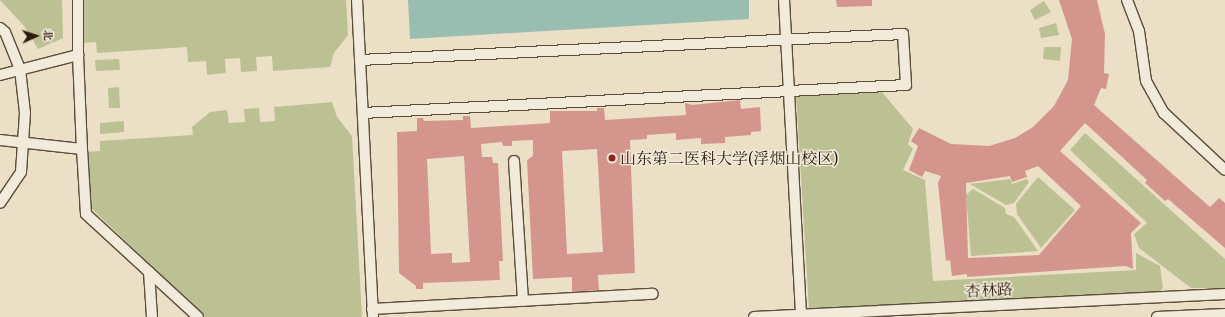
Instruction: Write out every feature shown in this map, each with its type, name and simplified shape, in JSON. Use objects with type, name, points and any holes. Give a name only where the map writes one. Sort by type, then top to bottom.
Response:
[{"type":"lane","points":[[78,0],[78,55],[86,214],[198,317]]},
{"type":"lane","points":[[357,0],[373,313],[523,301],[653,294]]},
{"type":"lane","points":[[784,0],[800,316]]},
{"type":"lane","points":[[1127,0],[1139,31],[1146,81],[1164,113],[1225,170]]},
{"type":"lane","points":[[0,28],[5,32],[20,68],[25,113],[21,172],[0,203]]},
{"type":"lane","points":[[360,60],[786,38],[904,34],[906,85],[789,88],[363,113]]},
{"type":"lane","points":[[0,75],[20,68],[78,55]]},
{"type":"lane","points":[[0,140],[23,144],[82,149]]},
{"type":"lane","points":[[514,161],[523,301]]},
{"type":"lane","points":[[149,272],[152,317]]},
{"type":"lane","name":"杏林路","points":[[754,317],[800,316],[1225,294]]},
{"type":"lane","points":[[1157,317],[1225,314]]},
{"type":"green space","points":[[0,0],[62,0],[63,38],[38,49],[25,27]]},
{"type":"green space","points":[[81,0],[346,0],[348,35],[334,53],[330,67],[273,71],[272,56],[256,57],[257,71],[241,72],[240,58],[225,59],[226,73],[207,75],[206,61],[188,62],[187,47],[97,53],[96,42],[80,43]]},
{"type":"green space","points":[[1044,1],[1051,12],[1035,20],[1030,10]]},
{"type":"green space","points":[[1056,23],[1059,35],[1041,38],[1039,28]]},
{"type":"green space","points":[[1044,47],[1061,47],[1060,61],[1043,59]]},
{"type":"green space","points":[[119,59],[120,70],[96,71],[95,60]]},
{"type":"green space","points":[[119,87],[120,108],[109,108],[108,88]]},
{"type":"green space","points":[[881,91],[913,129],[908,144],[913,149],[903,170],[925,180],[933,281],[1136,270],[1136,253],[1160,266],[1163,288],[1158,294],[809,310],[796,93]]},
{"type":"green space","points":[[332,102],[337,117],[352,136],[362,317],[205,317],[92,209],[87,152],[100,151],[100,141],[193,135],[192,127],[210,112],[227,110],[229,123],[245,122],[244,109],[259,108],[260,122],[275,121],[274,107]]},
{"type":"green space","points":[[124,121],[124,132],[100,134],[100,123]]},
{"type":"green space","points":[[1085,133],[1225,259],[1225,288],[1191,288],[1139,248],[1134,234],[1147,223],[1070,150]]},
{"type":"green space","points":[[1038,177],[1075,210],[1041,248],[1017,214],[1016,204]]},
{"type":"green space","points":[[1010,179],[1012,184],[1027,179],[1029,182],[1014,203],[1006,205],[970,184]]},
{"type":"green space","points":[[973,189],[1005,208],[1006,214],[1014,217],[1038,251],[971,256],[966,195]]},
{"type":"water","points":[[408,0],[749,0],[749,19],[410,39]]},
{"type":"building","points":[[836,0],[872,0],[872,6],[837,7]]},
{"type":"building","points":[[1059,0],[1097,0],[1105,34],[1104,73],[1109,74],[1106,89],[1101,88],[1094,105],[1210,207],[1219,198],[1225,203],[1225,248],[1168,199],[1165,201],[1145,183],[1147,180],[1085,123],[1060,151],[1141,223],[1131,233],[1133,269],[1126,266],[967,277],[967,274],[952,276],[950,260],[946,261],[938,183],[941,176],[925,171],[922,177],[909,170],[918,146],[911,141],[919,128],[951,144],[989,146],[1015,138],[1033,127],[1054,106],[1068,80],[1072,39]],"holes":[[[1038,166],[1081,206],[1039,255],[968,258],[966,183],[1010,176],[1012,182],[1027,177],[1025,171]]]},
{"type":"building","points":[[740,100],[741,109],[760,107],[761,131],[751,132],[751,135],[725,137],[725,143],[701,144],[701,138],[676,140],[676,133],[647,135],[647,139],[630,140],[635,273],[598,275],[599,290],[572,292],[572,277],[533,279],[527,160],[533,156],[533,140],[512,141],[512,146],[503,146],[502,142],[481,144],[482,157],[492,157],[493,163],[498,163],[503,261],[499,261],[500,280],[423,283],[423,289],[416,289],[416,286],[399,273],[397,132],[417,131],[417,118],[423,118],[424,121],[463,120],[463,116],[470,116],[471,128],[550,123],[550,111],[597,111],[597,108],[604,108],[605,120],[686,115],[685,103],[692,105]],"holes":[[[597,149],[603,252],[567,254],[562,151]],[[464,156],[470,262],[452,263],[452,253],[431,254],[427,159]]]},
{"type":"place","name":"山东第二医科大学(浮烟山校区)","points":[[612,158]]}]
